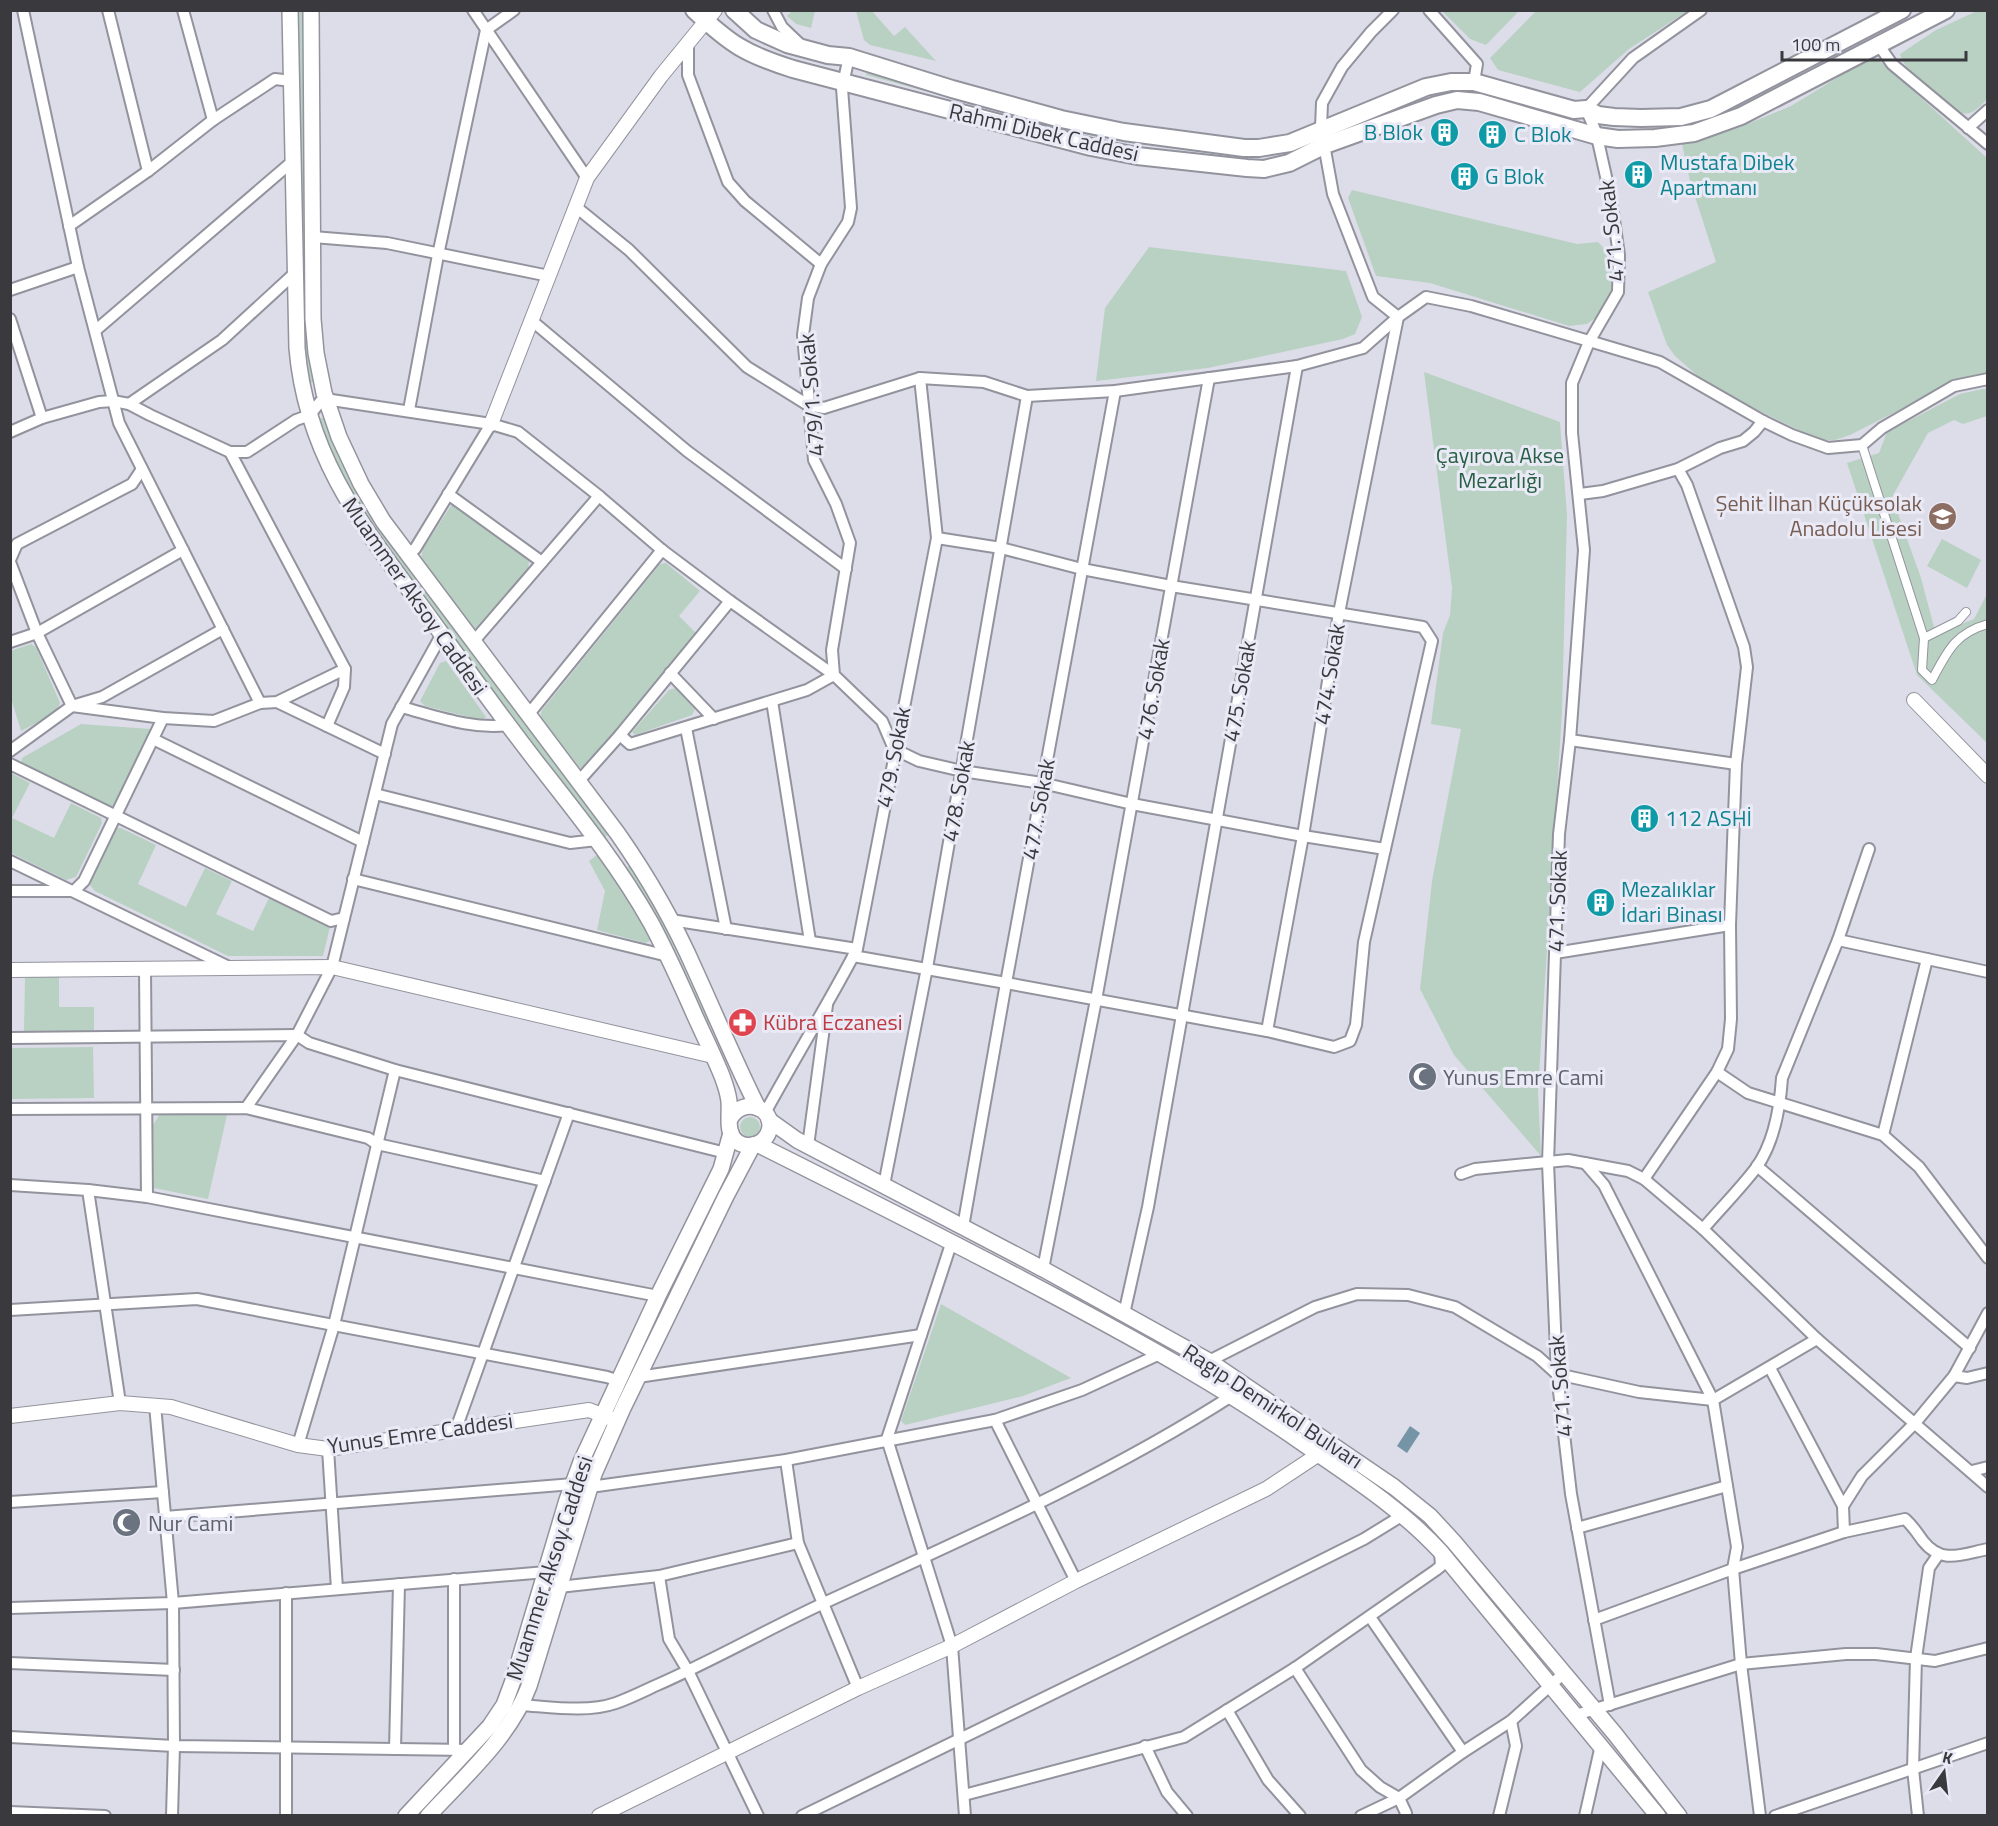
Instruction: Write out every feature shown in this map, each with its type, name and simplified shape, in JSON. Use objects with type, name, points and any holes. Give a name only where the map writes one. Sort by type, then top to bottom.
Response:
[{"type":"main road","name":"Muammer Aksoy Caddesi","points":[[290,10],[298,363],[321,450],[343,495],[359,521],[508,725],[597,840],[634,894],[668,956],[713,1056],[726,1088],[731,1126],[726,1153],[712,1187],[619,1381],[610,1418],[573,1484],[509,1695],[490,1726],[461,1750],[406,1815]]},
{"type":"main road","points":[[311,10],[314,336],[325,399],[339,437],[361,484],[383,521],[637,861],[670,920],[764,1114],[768,1134],[755,1145],[726,1196],[638,1377],[610,1418],[521,1706],[503,1733],[428,1815]]},
{"type":"main road","name":"Rahmi Dibek Caddesi","points":[[734,10],[756,30],[805,49],[849,57],[973,95],[1097,128],[1259,148],[1323,137],[1457,100],[1479,102],[1597,136],[1618,139],[1676,136],[1711,128],[1741,116],[1946,10]]},
{"type":"main road","name":"Rahmi Dibek Caddesi","points":[[705,14],[722,37],[751,55],[793,69],[1069,142],[1137,156],[1264,169],[1289,163],[1323,137],[1426,87],[1451,82],[1474,82],[1574,110],[1586,109],[1598,115],[1641,118],[1681,117],[1711,109],[1902,10]]},
{"type":"main road","points":[[755,1145],[740,1143],[731,1126],[739,1108],[748,1106],[764,1114]]},
{"type":"main road","name":"Ragıp Demirkol Bulvarı","points":[[764,1114],[789,1136],[1043,1269],[1209,1361],[1373,1472],[1418,1506],[1454,1542],[1679,1815]]},
{"type":"main road","name":"Ragıp Demirkol Bulvarı","points":[[755,1145],[952,1241],[1162,1353],[1233,1395],[1367,1487],[1403,1515],[1440,1551],[1658,1815]]},
{"type":"street","points":[[22,10],[78,267],[119,423],[260,703]]},
{"type":"street","points":[[108,10],[148,171]]},
{"type":"street","points":[[183,10],[213,120]]},
{"type":"street","points":[[473,10],[587,178]]},
{"type":"street","points":[[409,410],[438,255],[486,30],[514,10]]},
{"type":"street","points":[[773,10],[782,27],[805,49]]},
{"type":"street","points":[[1393,10],[1342,67],[1322,103],[1323,137],[1333,194],[1373,297],[1398,318]]},
{"type":"street","points":[[1429,10],[1477,64],[1474,82]]},
{"type":"street","points":[[1586,109],[1633,58],[1701,10]]},
{"type":"street","points":[[407,553],[416,549],[491,424],[587,178],[661,75],[688,44],[705,14]]},
{"type":"street","points":[[688,44],[688,75],[728,182],[745,201],[821,264]]},
{"type":"street","points":[[1878,44],[1892,64],[1988,144]]},
{"type":"street","name":"479/1. Sokak","points":[[834,675],[832,650],[850,543],[836,504],[814,460],[803,335],[808,298],[821,264],[848,222],[851,208],[842,88],[849,57]]},
{"type":"street","points":[[69,226],[148,171],[213,120],[275,80],[291,81]]},
{"type":"street","name":"471. Sokak","points":[[1586,109],[1597,136],[1611,199],[1619,255],[1618,292],[1589,342],[1572,383],[1572,433],[1584,550],[1570,740],[1559,834],[1548,1162],[1557,1374],[1570,1494],[1610,1705]]},
{"type":"street","points":[[1968,128],[1988,110]]},
{"type":"street","points":[[96,330],[293,161]]},
{"type":"street","points":[[576,207],[629,250],[747,367],[808,405],[824,408],[920,378],[984,382],[1027,396],[1115,391],[1297,366],[1363,348],[1426,297],[1471,306],[1660,362],[1763,421],[1792,435],[1828,447],[1862,445],[1882,428],[1954,386],[1988,379]]},
{"type":"street","points":[[313,237],[387,243],[549,276]]},
{"type":"street","points":[[10,290],[78,267]]},
{"type":"street","points":[[129,404],[222,340],[295,273]]},
{"type":"street","name":"474. Sokak","points":[[1267,1032],[1303,836],[1339,613],[1398,318]]},
{"type":"street","points":[[10,319],[42,418]]},
{"type":"street","points":[[531,320],[687,451],[846,570]]},
{"type":"street","name":"475. Sokak","points":[[1124,1314],[1148,1207],[1297,366]]},
{"type":"street","name":"479. Sokak","points":[[764,1114],[828,999],[847,971],[855,952],[937,538],[920,378]]},
{"type":"street","name":"476. Sokak","points":[[1043,1269],[1096,1000],[1209,378]]},
{"type":"street","name":"477. Sokak","points":[[963,1227],[1115,391]]},
{"type":"street","name":"478. Sokak","points":[[884,1185],[927,968],[1027,396]]},
{"type":"street","points":[[10,432],[42,418],[99,402],[113,401],[129,404],[230,452],[247,452],[296,420],[310,414],[325,399],[491,424],[518,432],[599,496],[662,550],[834,675],[882,721],[894,749],[919,761],[962,771],[1042,783],[1132,804],[1385,849]]},
{"type":"street","points":[[1580,494],[1603,491],[1678,469],[1720,448],[1743,441],[1763,421]]},
{"type":"street","points":[[1862,445],[1924,638],[1922,670],[1932,680],[1955,641],[1973,628],[1988,624]]},
{"type":"street","points":[[230,452],[345,669],[344,687],[327,726]]},
{"type":"street","points":[[72,706],[37,633],[10,561],[17,544],[132,484],[142,469]]},
{"type":"street","points":[[1644,1179],[1717,1072],[1728,1049],[1731,1019],[1730,925],[1736,764],[1747,667],[1744,647],[1687,485],[1678,469]]},
{"type":"street","points":[[448,495],[542,562]]},
{"type":"street","points":[[474,641],[599,496]]},
{"type":"street","points":[[670,920],[810,941],[927,968],[1267,1032],[1334,1047],[1350,1041],[1356,1025],[1364,942],[1432,642],[1423,627],[1172,586],[1082,569],[1001,548],[937,538]]},
{"type":"street","points":[[10,642],[37,633],[183,550]]},
{"type":"street","points":[[528,715],[662,550]]},
{"type":"street","points":[[578,782],[620,735],[730,601]]},
{"type":"street","points":[[1924,638],[1958,621],[1966,612]]},
{"type":"street","points":[[10,751],[72,706],[102,697],[223,629]]},
{"type":"street","points":[[246,1108],[297,1035],[332,967],[392,724],[442,634]]},
{"type":"street","points":[[72,706],[163,718],[214,721],[260,703],[277,702],[345,669]]},
{"type":"street","points":[[670,674],[714,719]]},
{"type":"street","points":[[620,735],[630,744],[807,690],[834,675]]},
{"type":"street","points":[[1914,700],[1988,776]]},
{"type":"street","points":[[772,701],[810,941]]},
{"type":"street","points":[[277,702],[384,754]]},
{"type":"street","points":[[401,707],[476,726],[490,728],[508,725]]},
{"type":"street","points":[[10,891],[74,891],[84,881],[163,718]]},
{"type":"street","points":[[686,728],[726,929]]},
{"type":"street","points":[[153,739],[363,842]]},
{"type":"street","points":[[1570,740],[1736,764]]},
{"type":"street","points":[[10,764],[331,921],[344,918]]},
{"type":"street","points":[[375,794],[570,843],[597,840]]},
{"type":"street","points":[[1703,1229],[1757,1166],[1775,1129],[1782,1078],[1838,940],[1869,849]]},
{"type":"street","points":[[10,861],[232,969]]},
{"type":"street","points":[[353,879],[668,956]]},
{"type":"street","points":[[1555,953],[1730,925]]},
{"type":"street","points":[[1838,940],[1988,972]]},
{"type":"street","points":[[1883,1135],[1927,958]]},
{"type":"street","points":[[10,970],[332,967],[713,1056]]},
{"type":"street","points":[[145,969],[147,1197]]},
{"type":"street","points":[[808,1146],[828,999]]},
{"type":"street","points":[[10,1038],[297,1035],[309,1043],[395,1070],[726,1153]]},
{"type":"street","points":[[298,1445],[334,1325],[395,1070]]},
{"type":"street","points":[[1717,1072],[1748,1094],[1883,1135],[1919,1167],[1988,1258]]},
{"type":"street","points":[[10,1109],[246,1108],[368,1138],[376,1144],[545,1181]]},
{"type":"street","points":[[456,1429],[569,1113]]},
{"type":"street","points":[[1461,1174],[1475,1169],[1568,1160],[1628,1171],[1644,1179],[1703,1229],[1817,1339],[1988,1487]]},
{"type":"street","points":[[1585,1163],[1604,1185],[1713,1401],[1737,1547],[1733,1569],[1741,1664],[1760,1815]]},
{"type":"street","points":[[1757,1166],[1970,1348]]},
{"type":"street","points":[[10,1185],[88,1190],[147,1197],[658,1296]]},
{"type":"street","points":[[88,1190],[120,1403]]},
{"type":"street","points":[[952,1241],[887,1439],[952,1646],[965,1815]]},
{"type":"street","points":[[1209,1361],[1315,1307],[1357,1294],[1408,1294],[1455,1307],[1537,1356],[1557,1374],[1639,1392],[1713,1401],[1817,1339]]},
{"type":"street","points":[[10,1310],[197,1299],[608,1377],[619,1381]]},
{"type":"street","points":[[1843,1506],[1862,1476],[1915,1423],[1954,1376],[1988,1313]]},
{"type":"street","points":[[638,1377],[921,1335]]},
{"type":"street","points":[[590,1487],[786,1460],[995,1420],[1082,1390],[1162,1353]]},
{"type":"street","points":[[1770,1368],[1843,1506],[1844,1532]]},
{"type":"street","points":[[1954,1376],[1967,1378],[1988,1373]]},
{"type":"street","points":[[521,1706],[580,1709],[614,1704],[1037,1504],[1189,1423],[1233,1395]]},
{"type":"street","name":"Yunus Emre Caddesi","points":[[10,1416],[120,1403],[155,1405],[171,1407],[298,1445],[328,1449],[589,1410],[610,1418]]},
{"type":"street","points":[[155,1405],[173,1603],[172,1815]]},
{"type":"street","points":[[995,1420],[1076,1581]]},
{"type":"street","points":[[328,1449],[337,1589]]},
{"type":"street","points":[[599,1815],[858,1688],[952,1646],[1076,1581],[1266,1489],[1319,1454]]},
{"type":"street","points":[[786,1460],[798,1543],[858,1688]]},
{"type":"street","points":[[1972,1472],[1988,1467]]},
{"type":"street","points":[[165,1517],[573,1484]]},
{"type":"street","points":[[1577,1528],[1727,1486]]},
{"type":"street","points":[[10,1502],[163,1492]]},
{"type":"street","points":[[802,1815],[1353,1544],[1403,1515]]},
{"type":"street","points":[[1594,1620],[1733,1569],[1844,1532],[1905,1519],[1915,1528],[1923,1542],[1938,1555],[1949,1557],[1988,1549]]},
{"type":"street","points":[[559,1587],[659,1576],[798,1543]]},
{"type":"street","points":[[964,1795],[1184,1737],[1294,1668],[1441,1566],[1440,1551]]},
{"type":"street","points":[[1918,1815],[1913,1769],[1916,1658],[1929,1568],[1938,1555]]},
{"type":"street","points":[[10,1608],[173,1603],[546,1572]]},
{"type":"street","points":[[659,1576],[669,1639],[688,1671],[758,1815]]},
{"type":"street","points":[[10,1737],[174,1746],[461,1750],[454,1579]]},
{"type":"street","points":[[395,1749],[399,1584]]},
{"type":"street","points":[[286,1593],[286,1815]]},
{"type":"street","points":[[1370,1617],[1462,1752]]},
{"type":"street","points":[[1576,1715],[1741,1664],[1846,1654],[1876,1654],[1935,1661],[1988,1648]]},
{"type":"street","points":[[10,1663],[174,1670]]},
{"type":"street","points":[[1294,1668],[1361,1770],[1380,1787],[1399,1798],[1405,1815]]},
{"type":"street","points":[[1361,1815],[1399,1798],[1511,1720],[1564,1673]]},
{"type":"street","points":[[1227,1710],[1269,1780],[1300,1815]]},
{"type":"street","points":[[1498,1815],[1516,1746],[1511,1720]]},
{"type":"street","points":[[1775,1815],[1988,1743]]},
{"type":"street","points":[[1585,1815],[1600,1745]]},
{"type":"street","points":[[1145,1746],[1167,1792],[1187,1815]]},
{"type":"street","points":[[10,1812],[105,1815]]},
{"type":"green space","points":[[1686,10],[1686,12],[1629,49],[1580,92],[1498,70],[1490,58],[1536,11]]},
{"type":"green space","points":[[298,11],[303,11],[314,382],[309,383],[304,348]]},
{"type":"green space","points":[[792,11],[815,11],[811,28],[796,24],[787,16]]},
{"type":"green space","points":[[856,11],[872,11],[894,36],[905,27],[936,61],[870,45],[864,40]]},
{"type":"green space","points":[[1442,11],[1519,11],[1486,45],[1470,39]]},
{"type":"green space","points":[[1977,11],[1987,11],[1987,99],[1973,112],[1965,114],[1917,78],[1903,62],[1900,54],[1936,30]]},
{"type":"green space","points":[[1874,58],[1885,65],[1987,158],[1987,375],[1960,379],[1850,435],[1835,440],[1819,440],[1743,403],[1699,377],[1675,356],[1667,345],[1648,292],[1716,262],[1690,181],[1682,144],[1738,128],[1791,106],[1868,59]]},
{"type":"green space","points":[[867,71],[1087,131],[1286,152],[1251,156],[1190,151],[1091,136],[866,75]]},
{"type":"green space","points":[[1352,190],[1577,244],[1598,242],[1615,260],[1616,291],[1600,315],[1587,324],[1569,326],[1430,283],[1376,276],[1348,198]]},
{"type":"green space","points":[[1149,247],[1346,271],[1362,317],[1355,334],[1343,339],[1208,368],[1096,381],[1105,308]]},
{"type":"green space","name":"Çayırova Akse Mezarlığı","points":[[1424,372],[1560,422],[1567,515],[1562,712],[1538,1092],[1541,1156],[1454,1055],[1420,989],[1432,881],[1461,729],[1431,724],[1443,633],[1450,615],[1452,588]]},
{"type":"green space","points":[[1987,389],[1987,416],[1963,424],[1954,420],[1928,433],[1892,497],[1921,578],[1934,627],[1945,627],[1946,630],[1974,619],[1987,594],[1987,743],[1917,675],[1847,463],[1879,453],[1887,432],[1960,394]]},
{"type":"green space","points":[[324,417],[339,458],[376,524],[608,835],[603,838],[387,547],[356,499],[330,448],[319,419]]},
{"type":"green space","points":[[452,504],[457,504],[529,561],[528,570],[484,623],[475,630],[421,558],[423,549]]},
{"type":"green space","points":[[1942,539],[1981,560],[1967,588],[1927,566]]},
{"type":"green space","points":[[666,563],[700,591],[679,616],[697,634],[587,766],[580,768],[540,717],[542,710],[660,564]]},
{"type":"green space","points":[[31,644],[36,647],[60,703],[56,713],[21,731],[11,698],[10,651]]},
{"type":"green space","points":[[446,661],[486,717],[481,720],[425,706],[420,701],[440,663]]},
{"type":"green space","points":[[676,688],[695,709],[692,715],[635,735],[632,732],[669,690]]},
{"type":"green space","points":[[81,724],[151,729],[153,733],[116,805],[108,807],[21,765],[22,758]]},
{"type":"green space","points":[[11,773],[30,783],[12,818],[54,838],[71,803],[101,818],[102,823],[76,877],[66,880],[11,853]]},
{"type":"green space","points":[[117,828],[156,845],[138,884],[186,907],[205,868],[232,881],[216,914],[253,931],[269,898],[330,927],[323,956],[228,956],[95,891],[89,884]]},
{"type":"green space","points":[[598,854],[652,940],[645,943],[597,930],[605,891],[589,861]]},
{"type":"green space","points":[[630,866],[660,917],[710,1024],[706,1026],[648,905],[626,868]]},
{"type":"green space","points":[[25,976],[59,976],[59,1007],[94,1007],[94,1031],[24,1031]]},
{"type":"green space","points":[[93,1047],[94,1098],[11,1099],[11,1048]]},
{"type":"green space","points":[[160,1114],[227,1115],[208,1199],[154,1188],[153,1125]]},
{"type":"green space","points":[[750,1117],[757,1120],[760,1127],[757,1134],[750,1137],[743,1134],[740,1127],[743,1120]]},
{"type":"green space","points":[[941,1304],[1071,1378],[1023,1396],[905,1425],[901,1421]]},
{"type":"water","points":[[1410,1426],[1420,1433],[1407,1453],[1397,1446]]},
{"type":"place","name":"B Blok","points":[[1444,132]]},
{"type":"place","name":"C Blok","points":[[1493,134]]},
{"type":"place","name":"Mustafa Dibek Apartmanı","points":[[1639,175]]},
{"type":"place","name":"G Blok","points":[[1464,176]]},
{"type":"place","name":"Şehit İlhan Küçüksolak Anadolu Lisesi","points":[[1943,516]]},
{"type":"place","name":"112 ASHİ","points":[[1644,818]]},
{"type":"place","name":"Mezalıklar İdari Binası","points":[[1600,902]]},
{"type":"place","name":"Kübra Eczanesi","points":[[742,1022]]},
{"type":"place","name":"Yunus Emre Cami","points":[[1422,1077]]},
{"type":"place","name":"Nur Cami","points":[[127,1523]]}]
